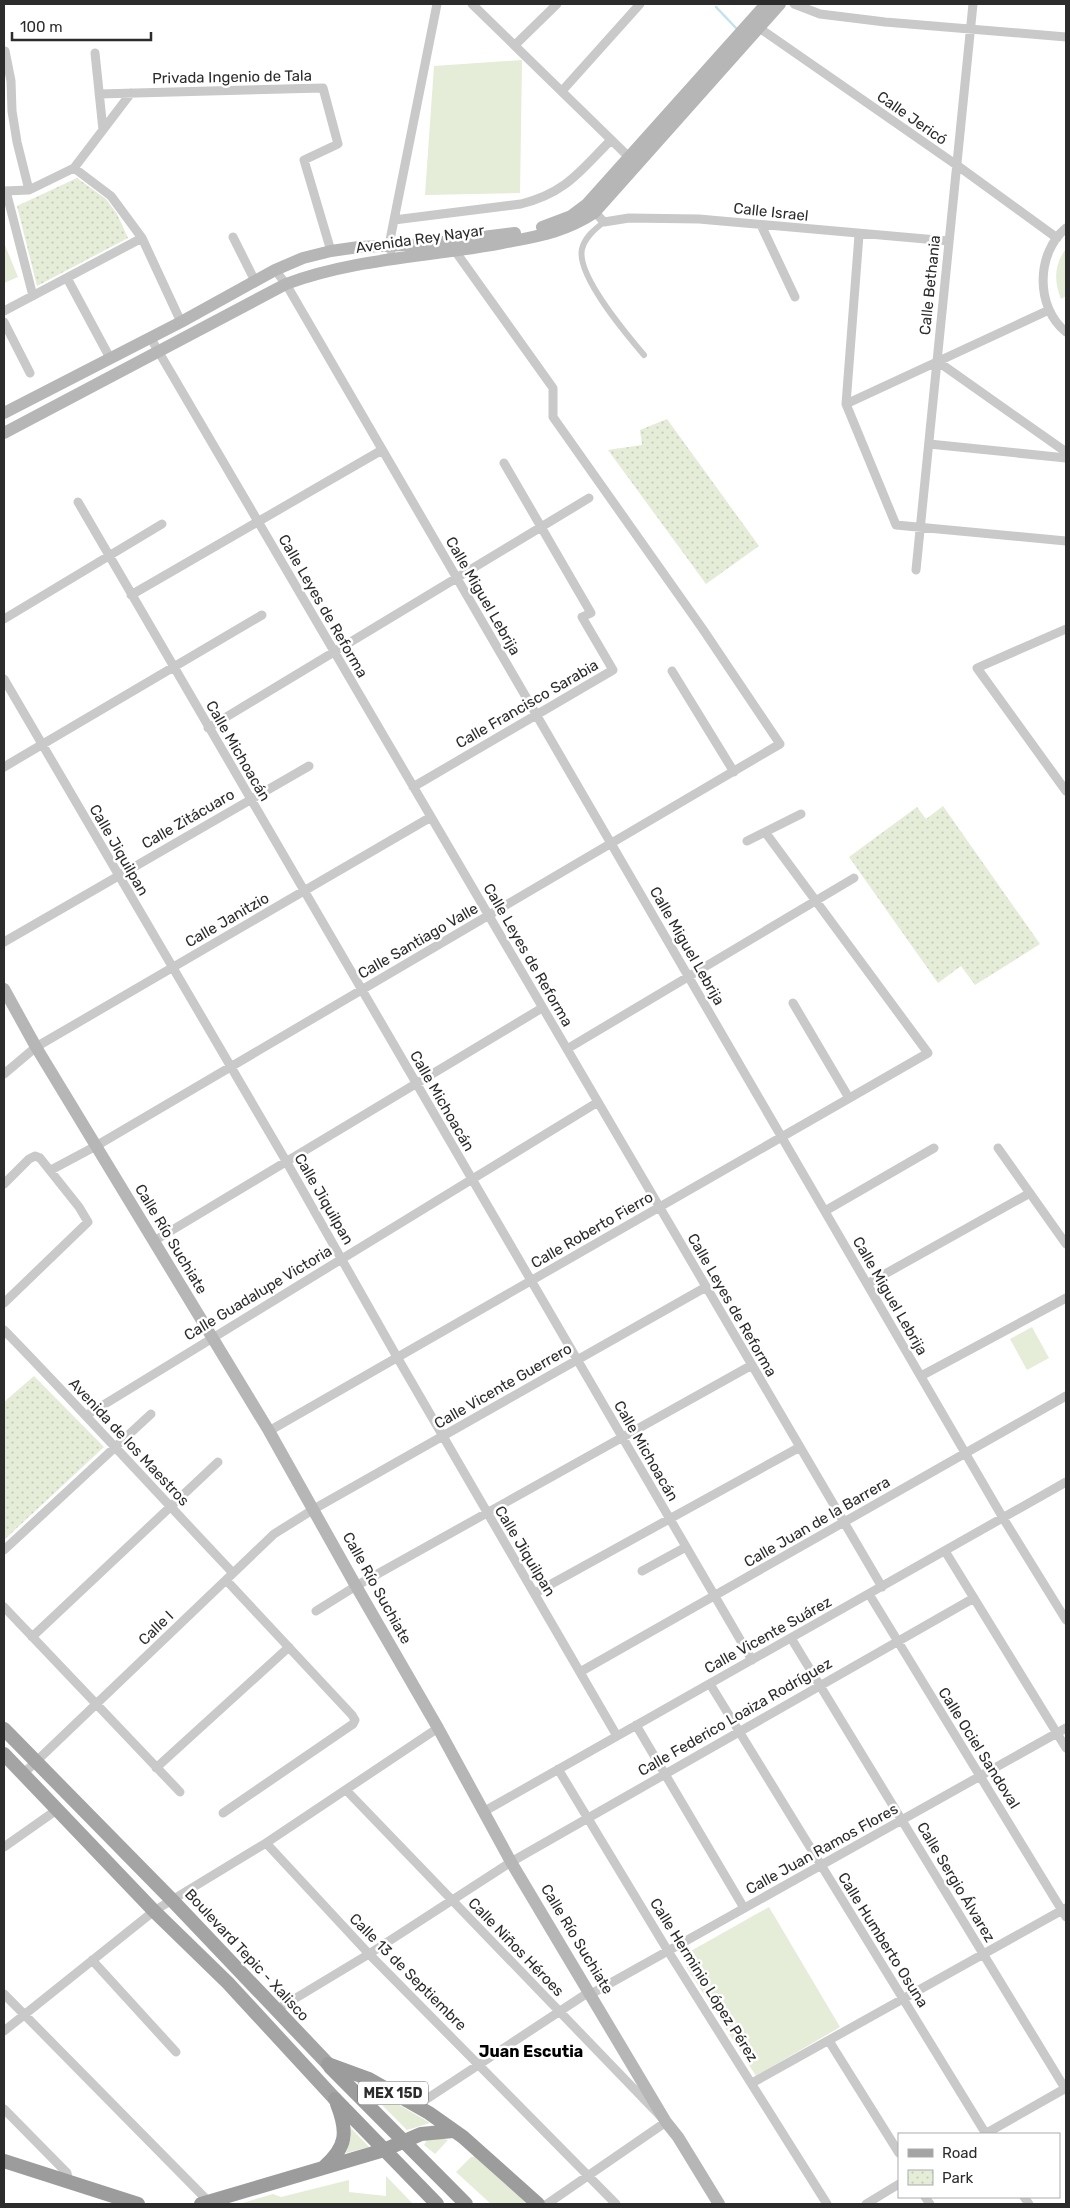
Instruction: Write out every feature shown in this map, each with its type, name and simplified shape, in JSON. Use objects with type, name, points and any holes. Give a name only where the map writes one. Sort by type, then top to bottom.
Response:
[{"type":"highway","name":"MEX 15D","points":[[328,2064],[369,2079],[454,2131],[538,2204]]},
{"type":"highway","name":"Boulevard Tepic - Xalisco","points":[[328,2064],[466,2204]]},
{"type":"highway","points":[[335,2099],[437,2204]]},
{"type":"highway","points":[[322,2170],[334,2158],[342,2146],[344,2136],[344,2121],[335,2099]]},
{"type":"highway","points":[[205,2204],[384,2150],[420,2134],[454,2131]]},
{"type":"highway","points":[[4,2162],[138,2204]]},
{"type":"main road","name":"Avenida Rey Nayar","points":[[754,25],[766,4]]},
{"type":"main road","name":"Avenida Rey Nayar","points":[[4,433],[159,353],[286,284],[337,268],[395,260],[452,247],[551,234],[575,226],[595,213],[633,161],[754,25],[780,4]]},
{"type":"main road","name":"Avenida Rey Nayar","points":[[4,413],[181,322],[275,270],[303,258],[332,251],[388,244],[452,247]]},
{"type":"main road","name":"Calle Río Suchiate","points":[[4,989],[36,1047],[269,1431],[512,1862],[666,2122],[678,2137],[719,2204]]},
{"type":"main road","name":"Boulevard Tepic - Xalisco","points":[[4,1729],[173,1901],[328,2064]]},
{"type":"main road","points":[[4,1754],[154,1911],[228,1983],[335,2099]]},
{"type":"main road","points":[[58,1809],[70,1806],[89,1826],[97,1824]]},
{"type":"main road","points":[[228,1983],[248,1990],[269,2009],[276,2010]]},
{"type":"street","points":[[395,260],[388,244],[436,4]]},
{"type":"street","points":[[472,4],[633,161]]},
{"type":"street","points":[[515,45],[557,4]]},
{"type":"street","points":[[562,92],[640,4]]},
{"type":"street","points":[[794,4],[820,14],[1066,37]]},
{"type":"street","name":"Calle Bethania","points":[[916,570],[973,4]]},
{"type":"street","name":"Calle Jericó","points":[[754,25],[958,166],[1057,238]]},
{"type":"street","points":[[5,51],[11,80],[8,112],[29,190]]},
{"type":"street","points":[[95,53],[103,130]]},
{"type":"street","name":"Privada Ingenio de Tala","points":[[99,94],[323,88],[338,144],[304,160],[332,251]]},
{"type":"street","name":"Privada Ingenio de Tala","points":[[74,168],[131,93]]},
{"type":"street","name":"Avenida Rey Nayar","points":[[394,220],[521,204],[537,200],[559,190],[568,183],[611,140]]},
{"type":"street","points":[[33,296],[5,191],[29,190],[74,168],[111,196],[142,238],[181,322]]},
{"type":"street","points":[[595,213],[590,234],[582,250],[583,270],[619,326],[644,355]]},
{"type":"street","name":"Calle Israel","points":[[595,213],[630,218],[699,219],[948,241]]},
{"type":"street","points":[[761,225],[795,297]]},
{"type":"street","points":[[1066,228],[1057,238],[1048,255],[1043,278],[1044,292],[1049,310],[1066,332]]},
{"type":"street","points":[[859,234],[846,404],[896,525],[1066,541]]},
{"type":"street","points":[[233,237],[255,281]]},
{"type":"street","points":[[4,312],[142,238]]},
{"type":"street","name":"Calle Santiago Valle","points":[[52,1170],[232,1067],[780,744],[702,628],[553,417],[553,388],[452,247]]},
{"type":"street","name":"Calle Miguel Lebrija","points":[[275,270],[286,284],[1003,1518],[1066,1620]]},
{"type":"street","points":[[67,278],[110,358]]},
{"type":"street","points":[[846,404],[1049,310]]},
{"type":"street","points":[[4,322],[30,373]]},
{"type":"street","name":"Calle Leyes de Reforma","points":[[150,337],[882,1587]]},
{"type":"street","points":[[937,361],[1066,452]]},
{"type":"street","points":[[928,444],[1066,458]]},
{"type":"street","points":[[131,595],[382,450]]},
{"type":"street","points":[[504,463],[540,528]]},
{"type":"street","points":[[208,728],[589,498]]},
{"type":"street","name":"Calle Michoacán","points":[[78,502],[752,1660]]},
{"type":"street","points":[[4,618],[162,524]]},
{"type":"street","name":"Calle Francisco Sarabia","points":[[413,787],[613,670],[582,617],[591,613],[540,528]]},
{"type":"street","points":[[4,767],[262,615]]},
{"type":"street","points":[[1066,629],[977,668],[1066,791]]},
{"type":"street","points":[[672,672],[734,772]]},
{"type":"street","name":"Calle Jiquilpan","points":[[4,679],[118,876],[232,1067],[487,1514],[535,1593],[617,1736]]},
{"type":"street","name":"Calle Zitácuaro","points":[[4,942],[308,766]]},
{"type":"street","points":[[747,841],[801,814]]},
{"type":"street","name":"Calle Janitzio","points":[[4,1074],[36,1047],[431,817]]},
{"type":"street","points":[[765,832],[815,901]]},
{"type":"street","points":[[567,1049],[854,878]]},
{"type":"street","name":"Calle Roberto Fierro","points":[[269,1431],[928,1053],[815,901]]},
{"type":"street","points":[[793,1002],[850,1098]]},
{"type":"street","points":[[154,1240],[542,1008]]},
{"type":"street","name":"Calle Guadalupe Victoria","points":[[87,1415],[598,1102]]},
{"type":"street","points":[[824,1211],[934,1148]]},
{"type":"street","points":[[998,1148],[1066,1244]]},
{"type":"street","points":[[4,1184],[29,1159],[35,1156],[52,1170],[88,1222],[4,1303]]},
{"type":"street","points":[[867,1284],[1030,1193]]},
{"type":"street","name":"Calle Vicente Guerrero","points":[[314,1509],[706,1287]]},
{"type":"street","points":[[921,1376],[1066,1298]]},
{"type":"street","name":"Avenida de los Maestros","points":[[4,1330],[87,1415],[170,1507],[355,1720],[353,1724],[223,1813]]},
{"type":"street","points":[[316,1611],[356,1586],[752,1365]]},
{"type":"street","name":"Calle Juan de la Barrera","points":[[580,1672],[1066,1396]]},
{"type":"street","points":[[4,1550],[151,1414]]},
{"type":"street","points":[[535,1593],[800,1447]]},
{"type":"street","points":[[32,1637],[218,1462]]},
{"type":"street","name":"Calle Vicente Suárez","points":[[483,1812],[1066,1482]]},
{"type":"street","name":"Calle I","points":[[23,1774],[274,1534],[314,1509]]},
{"type":"street","points":[[642,1571],[686,1547]]},
{"type":"street","points":[[945,1551],[1066,1748]]},
{"type":"street","name":"Calle Ociel Sandoval","points":[[868,1594],[1065,1911]]},
{"type":"street","name":"Calle Federico Loaiza Rodríguez","points":[[276,2010],[512,1862],[974,1598]]},
{"type":"street","points":[[4,1608],[180,1792]]},
{"type":"street","name":"Calle Sergio Álvarez","points":[[791,1638],[1066,2089]]},
{"type":"street","points":[[156,1768],[289,1646]]},
{"type":"street","name":"Calle Humberto Osuna","points":[[710,1684],[985,2133]]},
{"type":"street","points":[[636,1725],[744,1908]]},
{"type":"street","points":[[4,2031],[154,1911],[266,1843],[438,1728]]},
{"type":"street","name":"Calle Juan Ramos Flores","points":[[416,2106],[590,1993],[1066,1728]]},
{"type":"street","name":"Calle Herminio López Pérez","points":[[558,1769],[668,1951],[828,2204]]},
{"type":"street","name":"Calle Niños Héroes","points":[[346,1790],[666,2122]]},
{"type":"street","points":[[4,1847],[58,1809]]},
{"type":"street","name":"Calle 13 de Septiembre","points":[[266,1843],[368,1954],[616,2204]]},
{"type":"street","points":[[752,2083],[1065,1911]]},
{"type":"street","points":[[92,1960],[176,2052]]},
{"type":"street","points":[[4,1994],[205,2204]]},
{"type":"street","points":[[829,2040],[898,2152]]},
{"type":"street","points":[[988,2133],[1066,2089]]},
{"type":"street","points":[[4,2110],[67,2173],[69,2182]]},
{"type":"street","points":[[547,2204],[666,2122]]},
{"type":"street","points":[[866,2204],[898,2185]]},
{"type":"green space","points":[[522,60],[520,193],[425,195],[434,66]]},
{"type":"green space","points":[[77,178],[106,199],[117,214],[128,238],[37,286],[17,206]]},
{"type":"green space","points":[[4,243],[18,277],[4,283]]},
{"type":"green space","points":[[1065,250],[1066,296],[1061,299],[1056,274],[1061,256]]},
{"type":"green space","points":[[667,419],[759,546],[706,584],[608,450],[642,445],[640,430]]},
{"type":"green space","points":[[943,806],[1040,944],[975,985],[961,966],[938,983],[849,857],[917,807],[926,819]]},
{"type":"green space","points":[[1032,1327],[1049,1358],[1027,1370],[1010,1339]]},
{"type":"green space","points":[[34,1376],[104,1447],[4,1540],[4,1402]]},
{"type":"green space","points":[[769,1907],[840,2027],[756,2076],[687,1968],[689,1952]]},
{"type":"green space","points":[[363,2086],[367,2086],[430,2123],[407,2130]]},
{"type":"green space","points":[[350,2127],[369,2147],[346,2153],[351,2138]]},
{"type":"green space","points":[[440,2138],[448,2140],[435,2154],[424,2145],[427,2140]]},
{"type":"green space","points":[[476,2156],[531,2204],[491,2204],[456,2172],[471,2157]]},
{"type":"green space","points":[[386,2176],[413,2204],[239,2204],[273,2194],[281,2197],[349,2180],[349,2192],[386,2196]]},
{"type":"waterway","points":[[716,7],[736,28]]},
{"type":"district","name":"Juan Escutia","points":[[531,2051]]}]
